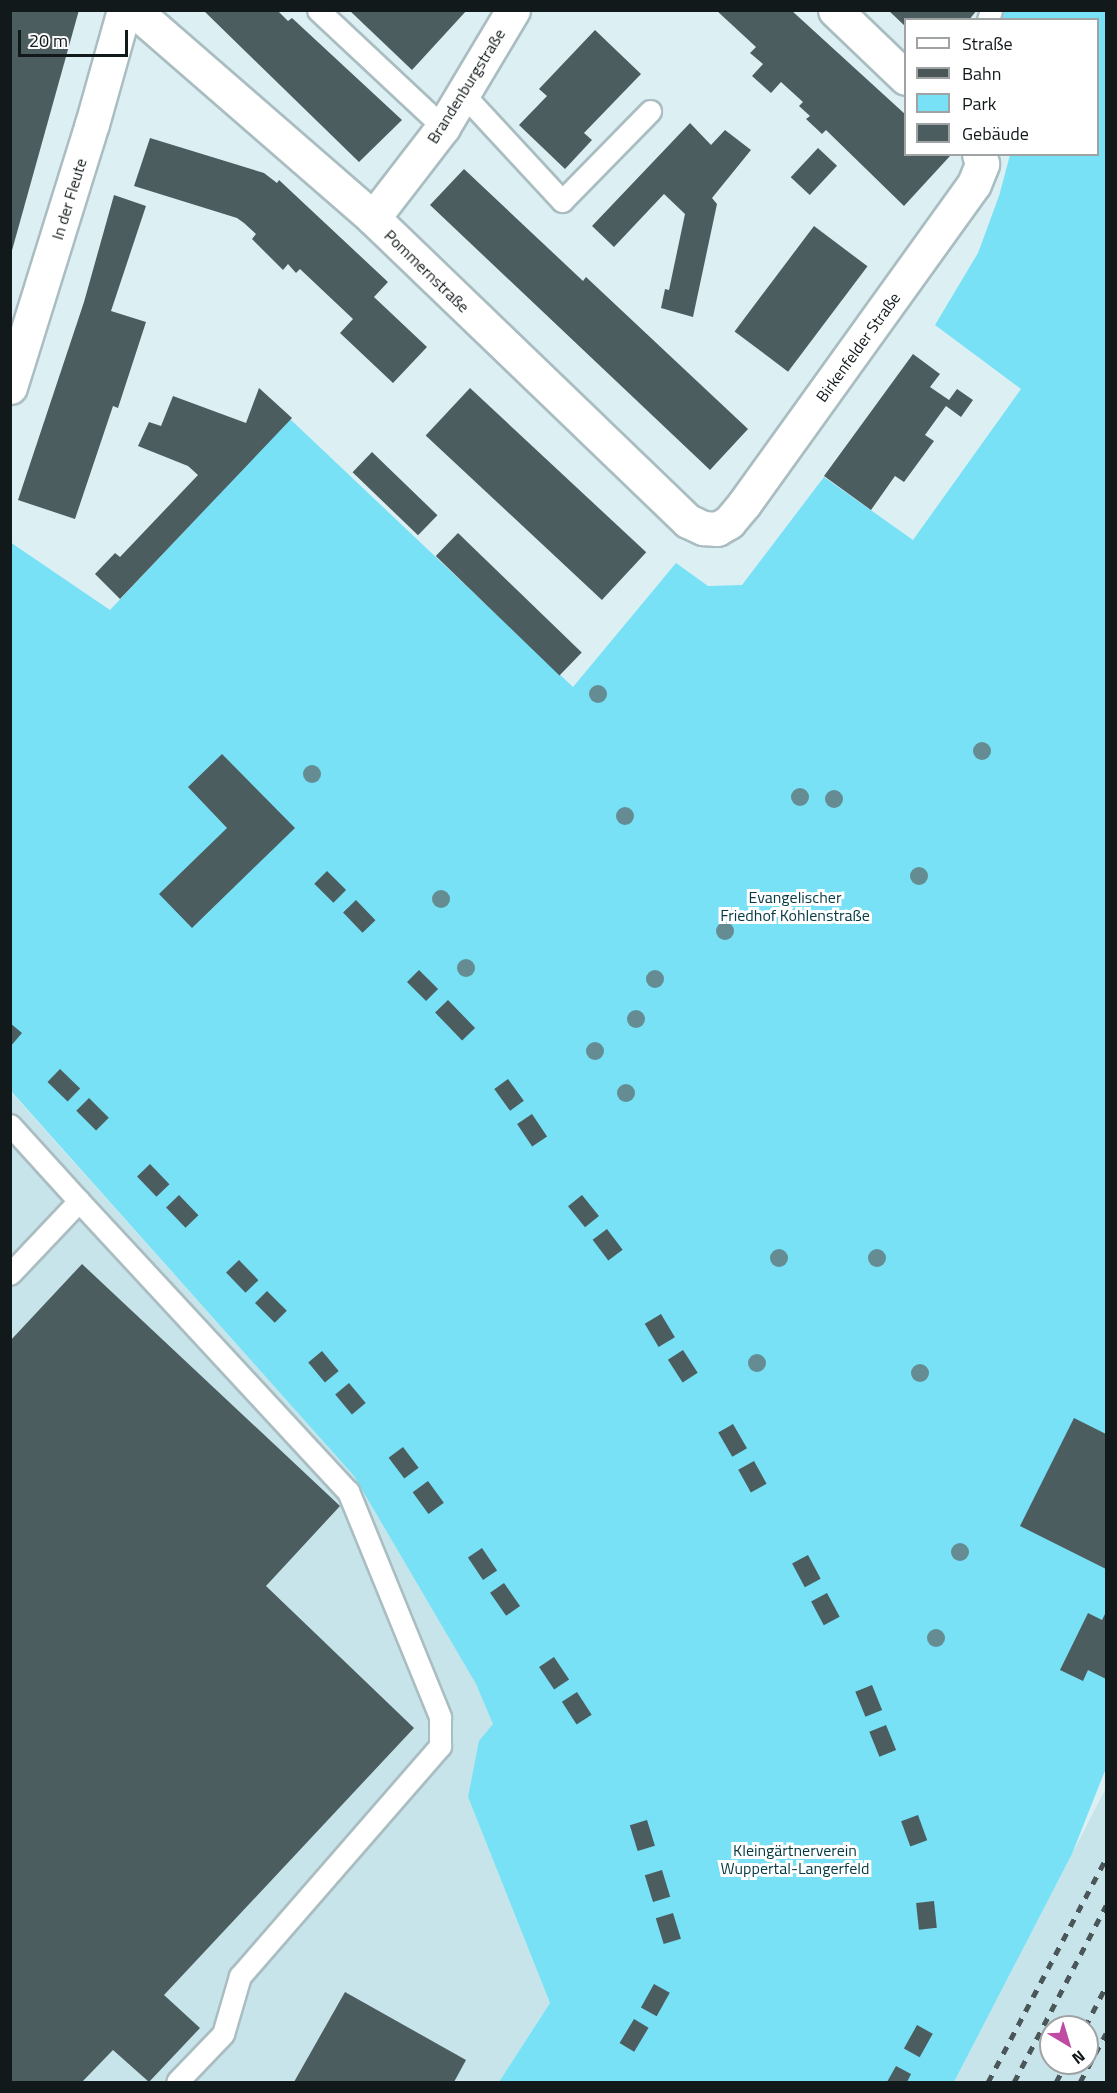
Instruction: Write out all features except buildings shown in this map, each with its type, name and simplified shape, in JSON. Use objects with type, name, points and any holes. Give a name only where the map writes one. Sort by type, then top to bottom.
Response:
[{"type":"street","name":"In der Fleute","points":[[10,387],[92,124],[124,10]]},
{"type":"street","name":"Pommernstraße","points":[[134,10],[373,218],[688,521],[703,528],[717,529]]},
{"type":"street","name":"Brandenburgstraße","points":[[373,218],[443,128],[513,10]]},
{"type":"street","points":[[835,10],[904,76]]},
{"type":"street","name":"Birkenfelder Straße","points":[[717,529],[729,522],[744,504],[974,184],[982,164],[980,156]]},
{"type":"lane","points":[[318,10],[443,128]]},
{"type":"lane","points":[[463,94],[562,201],[650,111]]},
{"type":"lane","points":[[10,1125],[348,1491],[440,1717],[440,1746],[240,1976],[223,2034],[177,2082]]},
{"type":"lane","points":[[10,1274],[79,1201]]},
{"type":"shaded area","points":[[10,1091],[354,1476],[476,1684],[494,1725],[468,1797],[550,2003],[499,2082],[11,2082]]},
{"type":"shaded area","points":[[1106,1788],[1106,2082],[954,2082]]},
{"type":"green space","points":[[1002,11],[1106,11],[1106,1768],[1072,1854],[954,2082],[499,2082],[550,2003],[468,1797],[479,1741],[493,1724],[476,1684],[354,1476],[11,1091],[10,542],[110,610],[290,419],[573,687],[676,563],[708,586],[742,585],[824,477],[913,540],[1021,389],[935,325],[978,253],[999,196],[1010,156],[1099,156],[1099,18],[1001,18]]},
{"type":"railway","points":[[988,2082],[1106,1858]]},
{"type":"railway","points":[[1014,2082],[1106,1905]]},
{"type":"railway","points":[[1091,2015],[1106,1986]]},
{"type":"railway","points":[[1080,2082],[1106,2033]]},
{"type":"railway","points":[[1056,2082],[1060,2075]]},
{"type":"park label","name":"Evangelischer Friedhof Kohlenstraße","points":[[795,906]]},
{"type":"park label","name":"Kleingärtnerverein Wuppertal-Langerfeld","points":[[795,1859]]}]
